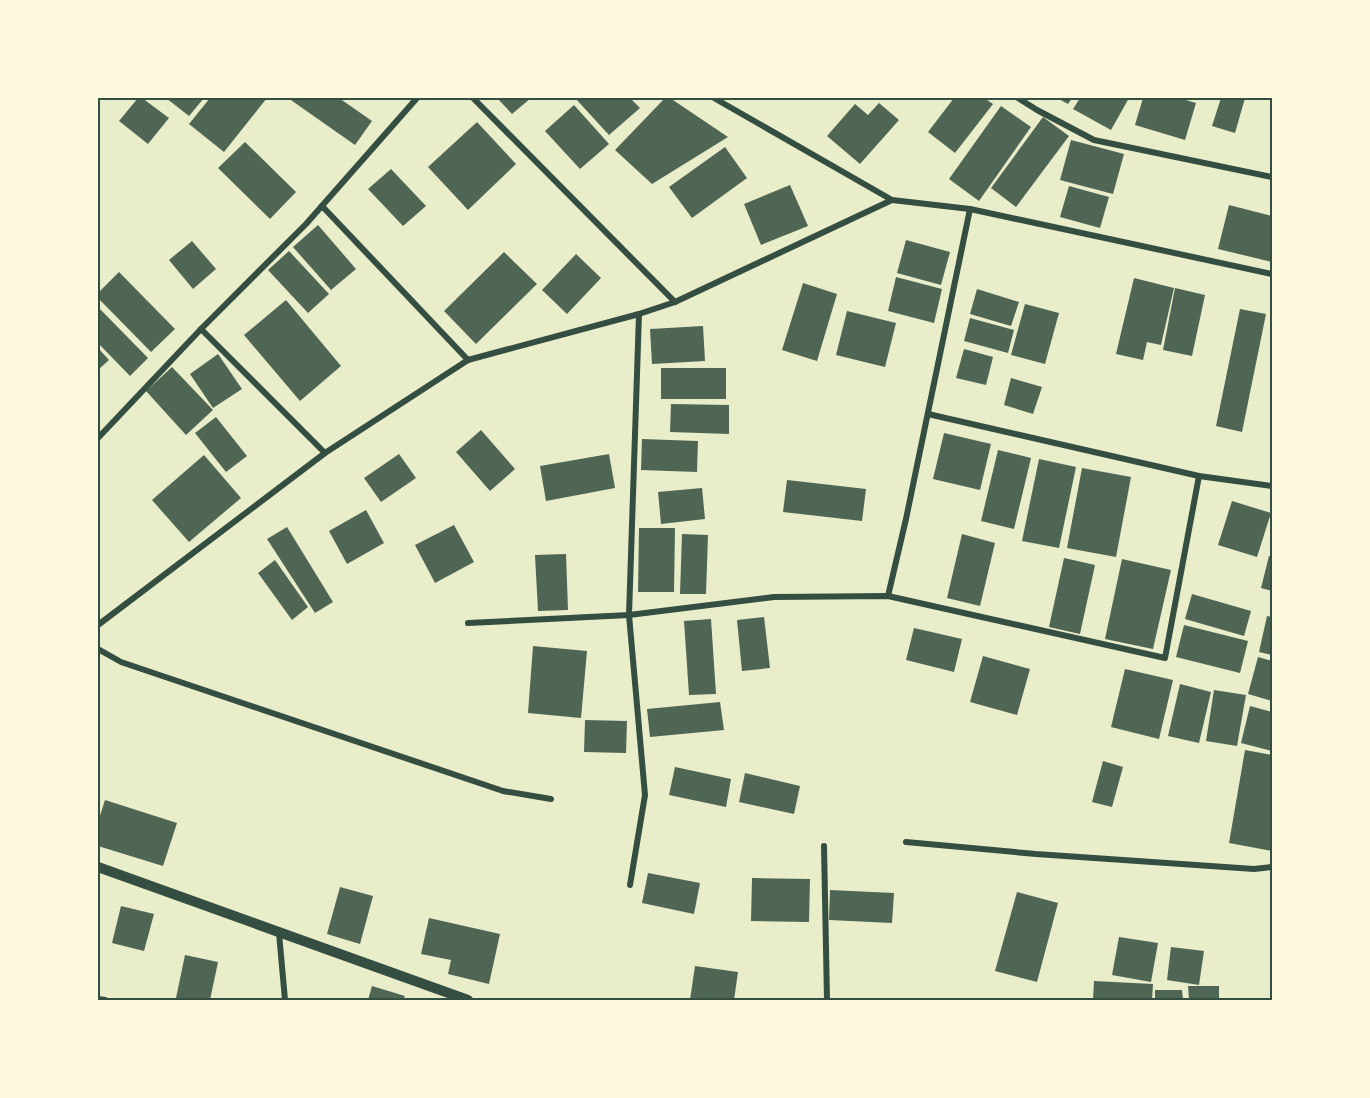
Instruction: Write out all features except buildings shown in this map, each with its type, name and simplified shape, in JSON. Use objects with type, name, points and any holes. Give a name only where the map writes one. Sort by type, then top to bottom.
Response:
[{"type":"street","points":[[98,438],[201,329],[322,207],[417,98]]},
{"type":"street","points":[[473,98],[675,302]]},
{"type":"street","points":[[714,98],[892,200],[970,208],[1272,274]]},
{"type":"street","points":[[1018,98],[1094,140],[1272,177]]},
{"type":"street","points":[[98,625],[325,453],[468,360],[639,314],[675,302],[892,200]]},
{"type":"street","points":[[322,207],[468,360]]},
{"type":"street","points":[[888,596],[970,208]]},
{"type":"street","points":[[630,885],[645,795],[629,615],[639,314]]},
{"type":"street","points":[[201,329],[325,453]]},
{"type":"street","points":[[927,414],[1199,476],[1272,486]]},
{"type":"street","points":[[468,623],[629,615],[774,597],[888,596],[1165,658],[1199,476]]},
{"type":"street","points":[[98,649],[121,662],[503,791],[551,799]]},
{"type":"street","points":[[906,842],[1242,868],[1272,867]]},
{"type":"street","points":[[824,846],[827,1000]]},
{"type":"street","points":[[98,867],[468,1000]]},
{"type":"street","points":[[279,933],[285,1000]]},
{"type":"street","points":[[98,999],[105,1000]]}]
